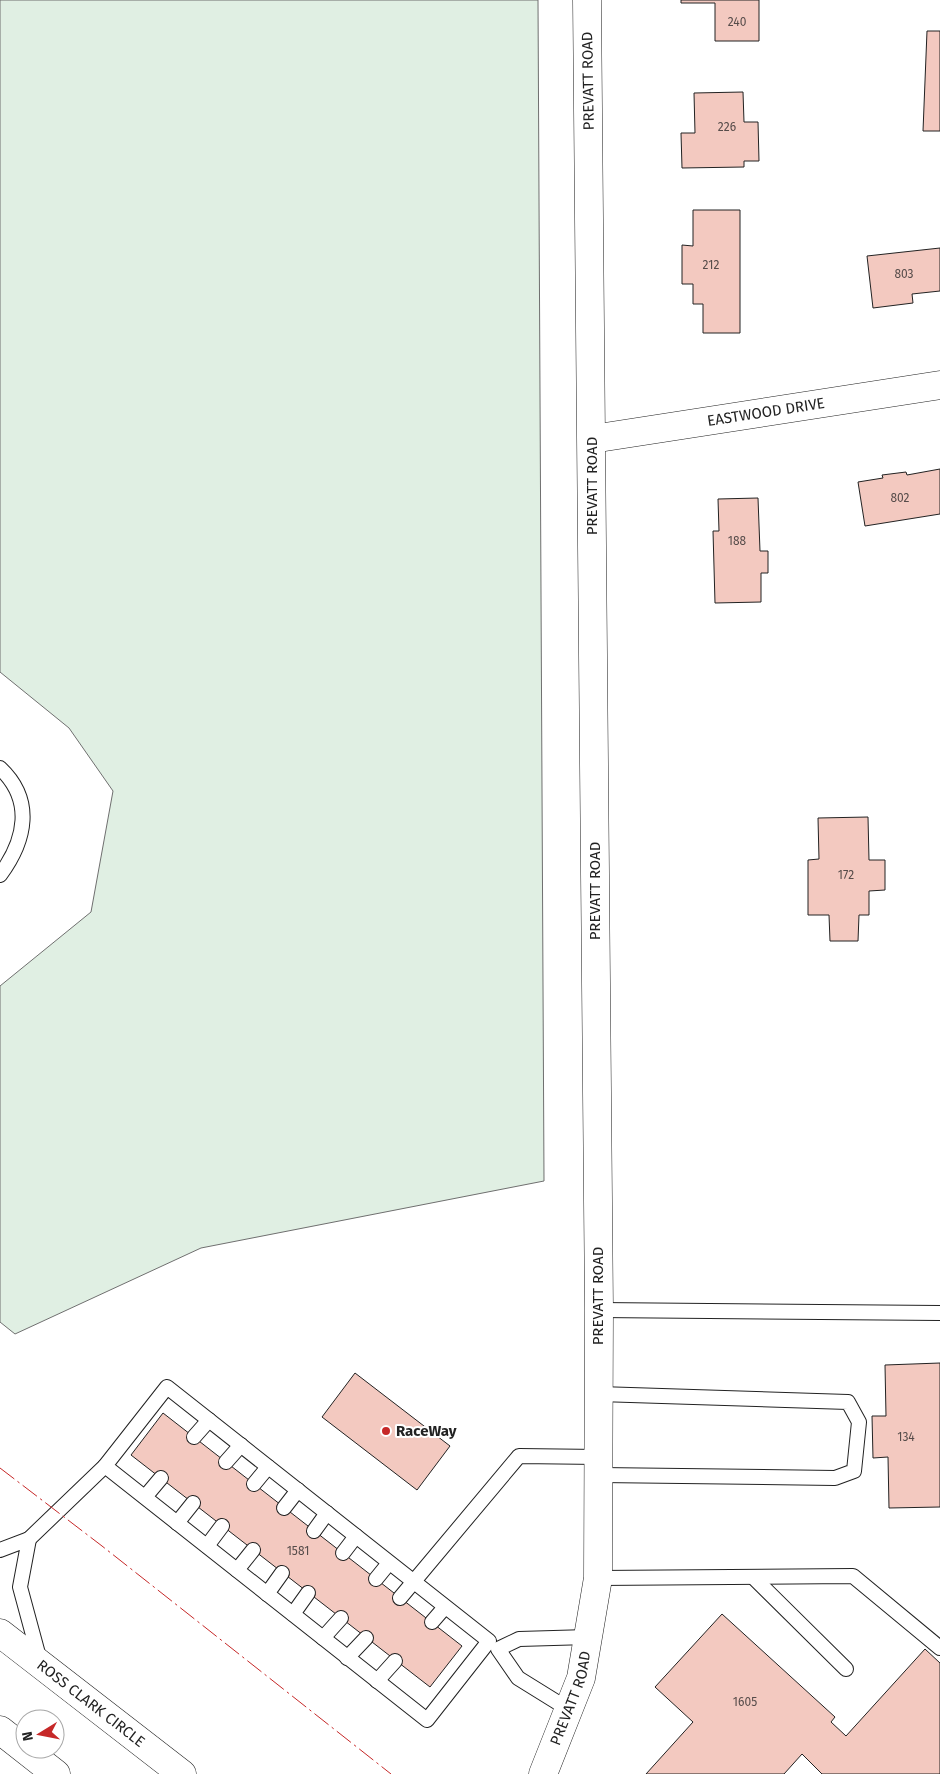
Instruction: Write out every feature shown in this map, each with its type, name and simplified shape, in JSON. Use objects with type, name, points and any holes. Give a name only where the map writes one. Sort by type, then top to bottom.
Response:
[{"type":"main road","name":"PREVATT ROAD","points":[[543,1774],[580,1678],[598,1578],[600,1466],[599,1310],[587,0]]},
{"type":"main road","name":"EASTWOOD DRIVE","points":[[592,439],[940,385]]},
{"type":"main road","name":"ROSS CLARK CIRCLE","points":[[0,1633],[182,1774]]},
{"type":"main road","points":[[0,1730],[56,1774]]},
{"type":"lane","points":[[0,768],[12,781],[22,798],[23,821],[19,844],[0,875]]},
{"type":"lane","points":[[599,1310],[940,1313]]},
{"type":"lane","points":[[0,1550],[30,1539],[105,1466],[167,1387],[493,1645],[518,1678],[568,1709]]},
{"type":"lane","points":[[400,1598],[519,1456],[600,1466],[835,1478],[854,1471],[859,1422],[848,1402],[599,1394]]},
{"type":"lane","points":[[194,1437],[209,1420]]},
{"type":"lane","points":[[226,1462],[241,1445]]},
{"type":"lane","points":[[105,1466],[427,1720],[493,1645],[520,1639],[588,1637]]},
{"type":"lane","points":[[254,1484],[268,1466]]},
{"type":"lane","points":[[145,1497],[161,1478]]},
{"type":"lane","points":[[284,1508],[298,1490]]},
{"type":"lane","points":[[177,1522],[193,1503]]},
{"type":"lane","points":[[314,1531],[327,1513]]},
{"type":"lane","points":[[207,1546],[222,1526]]},
{"type":"lane","points":[[343,1553],[356,1536]]},
{"type":"lane","points":[[30,1539],[20,1586],[41,1664]]},
{"type":"lane","points":[[237,1570],[253,1550]]},
{"type":"lane","points":[[376,1579],[389,1563]]},
{"type":"lane","points":[[267,1594],[282,1573]]},
{"type":"lane","points":[[598,1578],[853,1576],[940,1648]]},
{"type":"lane","points":[[753,1577],[846,1668]]},
{"type":"lane","points":[[293,1614],[308,1593]]},
{"type":"lane","points":[[432,1622],[445,1607]]},
{"type":"lane","points":[[323,1638],[341,1618]]},
{"type":"lane","points":[[347,1658],[366,1638]]},
{"type":"lane","points":[[377,1681],[395,1661]]},
{"type":"green space","points":[[0,0],[538,0],[544,1181],[201,1248],[15,1334],[0,1322],[0,986],[91,912],[113,791],[69,728],[0,672]]},
{"type":"building","points":[[681,0],[759,0],[759,41],[715,41],[715,3],[681,3]]},
{"type":"building","points":[[927,31],[940,31],[940,131],[923,131]]},
{"type":"building","points":[[743,92],[744,122],[758,122],[759,161],[744,161],[744,167],[682,168],[681,133],[695,133],[694,93]]},
{"type":"building","points":[[693,210],[740,210],[740,333],[703,333],[703,304],[693,304],[693,284],[682,284],[682,245],[693,246]]},
{"type":"building","points":[[940,248],[940,291],[912,294],[913,303],[873,308],[867,256]]},
{"type":"building","points":[[940,469],[940,514],[865,526],[858,482],[883,478],[882,475],[906,472],[907,475]]},
{"type":"building","points":[[758,498],[760,551],[768,551],[768,573],[761,573],[761,602],[715,603],[713,531],[719,531],[718,499]]},
{"type":"building","points":[[868,817],[869,860],[885,860],[885,890],[869,891],[869,915],[859,915],[858,941],[830,941],[829,915],[808,915],[808,860],[819,859],[818,818]]},
{"type":"building","points":[[940,1363],[940,1507],[889,1508],[888,1457],[873,1458],[872,1416],[886,1416],[885,1365]]},
{"type":"building","points":[[355,1373],[450,1446],[417,1490],[322,1417]]},
{"type":"building","points":[[163,1413],[462,1646],[430,1687],[131,1455]]},
{"type":"building","points":[[722,1614],[835,1717],[831,1722],[846,1736],[925,1649],[940,1663],[940,1774],[822,1774],[802,1754],[784,1774],[646,1774],[693,1722],[655,1687]]},
{"type":"power","points":[[0,1468],[391,1774]]},
{"type":"place","name":"RaceWay","points":[[386,1431]]}]
